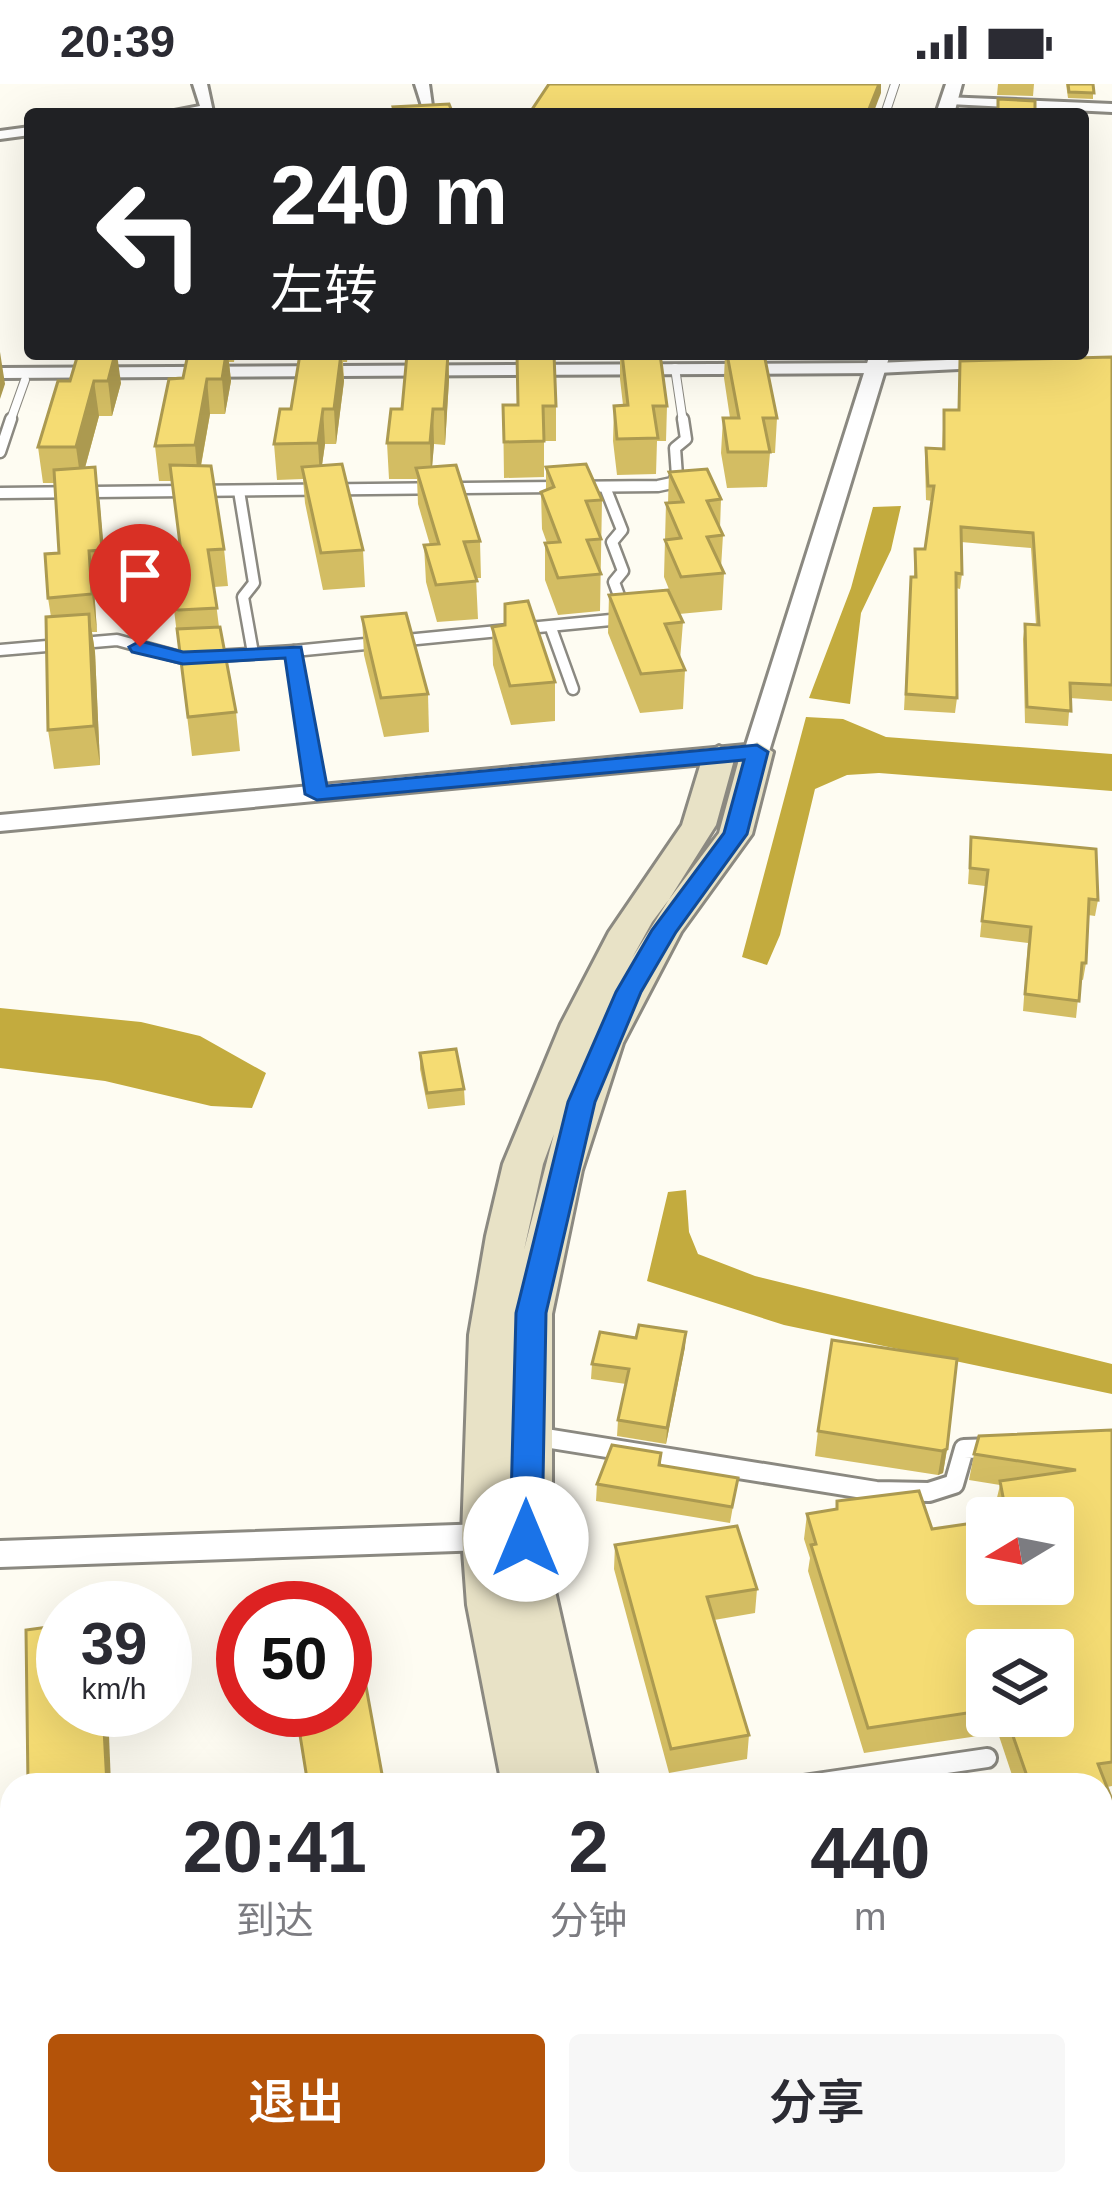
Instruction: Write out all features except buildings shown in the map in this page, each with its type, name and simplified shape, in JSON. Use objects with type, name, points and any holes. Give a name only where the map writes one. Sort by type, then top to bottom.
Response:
[{"type":"main road","points":[[571,1773],[529,1578],[526,1436],[531,1313],[581,1102],[628,992],[664,930],[735,834],[738,754]]},
{"type":"main road","points":[[524,1773],[491,1605],[485,1538],[490,1335],[523,1164],[599,980],[699,825],[738,754]]},
{"type":"street","points":[[422,84],[427,103]]},
{"type":"street","points":[[949,100],[1112,108]]},
{"type":"street","points":[[0,824],[738,754],[878,361]]},
{"type":"street","points":[[0,373],[1022,363]]},
{"type":"street","points":[[0,1553],[485,1538]]},
{"type":"lane","points":[[882,85],[895,85]]},
{"type":"lane","points":[[0,493],[658,486],[672,483],[677,476],[676,448],[686,439],[675,368]]},
{"type":"lane","points":[[0,452],[25,380]]},
{"type":"lane","points":[[0,650],[117,640],[183,658],[613,622],[625,612],[614,582],[623,571],[612,542],[622,530],[605,487]]},
{"type":"lane","points":[[238,491],[254,583],[243,597],[253,653]]},
{"type":"lane","points":[[551,628],[573,689]]},
{"type":"lane","points":[[294,651],[317,794]]},
{"type":"lane","points":[[526,1436],[876,1491],[929,1492],[955,1484],[964,1449],[1006,1447]]},
{"type":"lane","points":[[885,1773],[987,1758]]},
{"type":"shaded area","points":[[901,506],[891,550],[861,613],[850,704],[809,698],[851,588],[873,507]]},
{"type":"shaded area","points":[[806,717],[843,719],[886,737],[1112,754],[1112,791],[879,773],[847,775],[815,789],[780,935],[767,965],[742,957]]},
{"type":"shaded area","points":[[0,1008],[141,1022],[200,1036],[266,1073],[252,1108],[211,1106],[105,1081],[0,1068]]},
{"type":"shaded area","points":[[686,1190],[689,1232],[698,1254],[755,1276],[1112,1364],[1112,1394],[784,1325],[647,1281],[668,1192]]},
{"type":"route","points":[[140,647],[183,658],[294,651],[317,794],[757,752],[735,834],[664,930],[628,992],[581,1102],[531,1313],[526,1539]]}]
